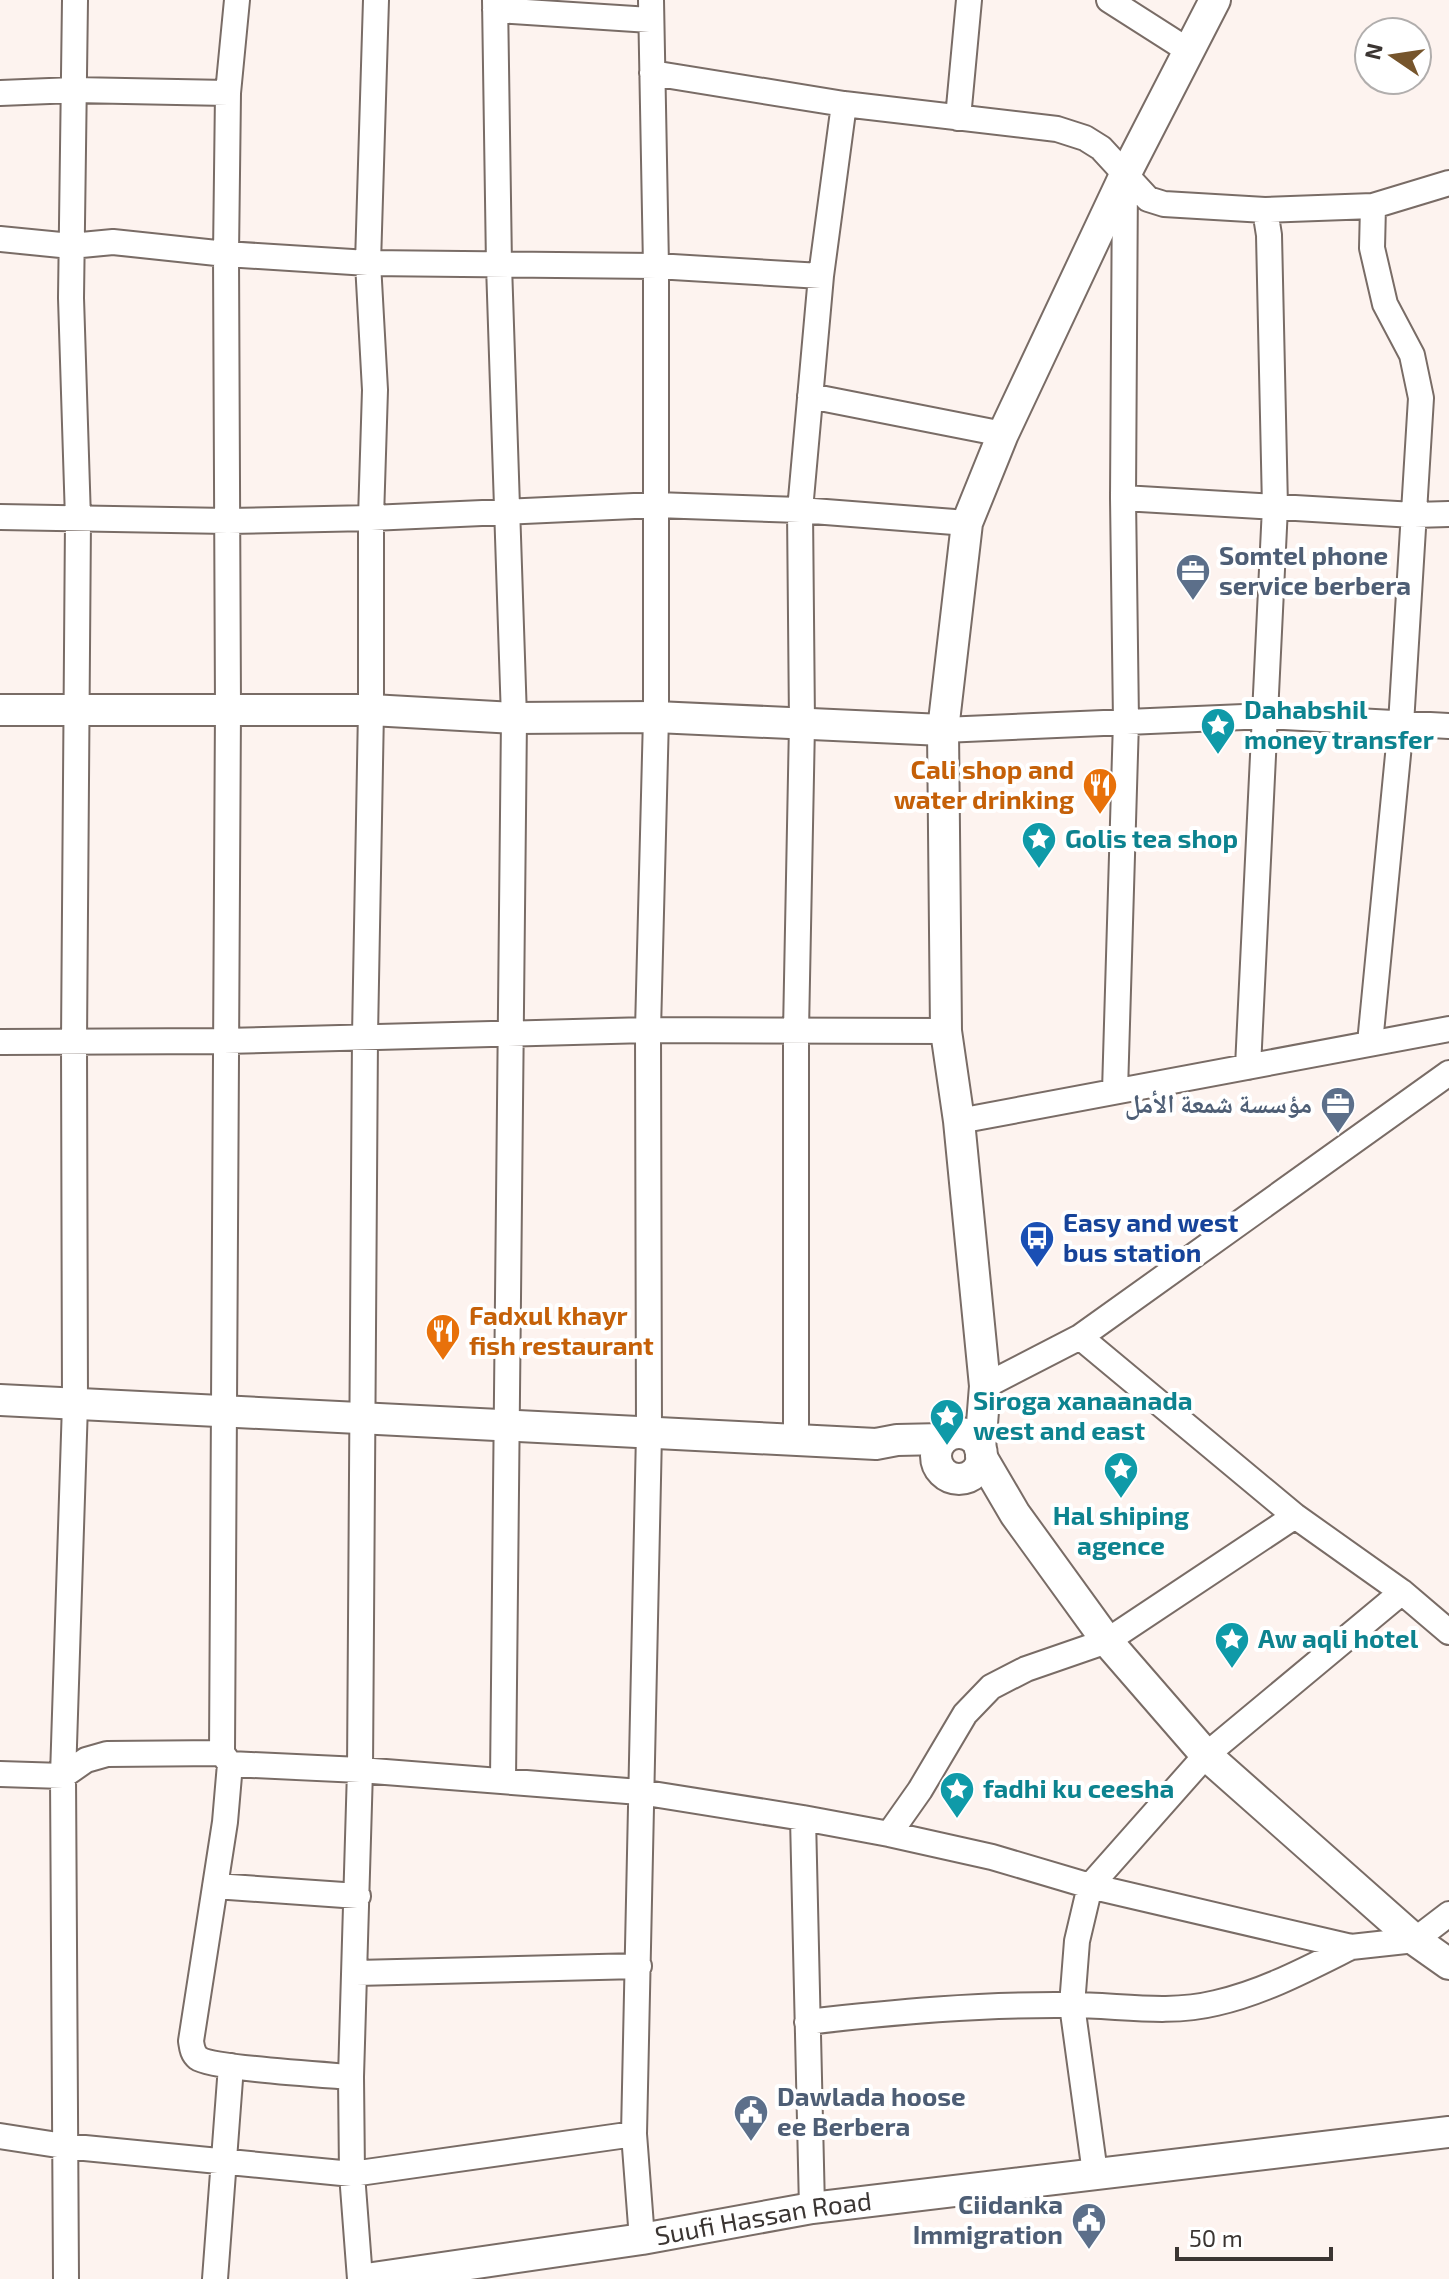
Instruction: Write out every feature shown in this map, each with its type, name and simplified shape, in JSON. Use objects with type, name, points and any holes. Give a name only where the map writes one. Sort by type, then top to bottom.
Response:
[{"type":"street","points":[[66,2279],[63,1776],[75,1404],[74,1042],[78,708],[78,519],[71,246],[75,0]]},
{"type":"street","points":[[237,0],[228,93],[226,254],[226,1758],[215,1886],[191,2041],[193,2052],[199,2060],[231,2066],[351,2077]]},
{"type":"street","points":[[363,2279],[352,2174],[351,2077],[360,1770],[365,1036],[375,390],[368,263],[376,0]]},
{"type":"street","points":[[958,118],[969,0]]},
{"type":"street","points":[[1109,0],[1189,51]]},
{"type":"street","points":[[0,1400],[876,1444],[947,1456],[971,1475],[976,1470],[981,1453],[985,1386],[959,1121],[946,1031],[943,730],[967,523],[1003,434],[1125,175],[1215,0]]},
{"type":"street","points":[[503,1780],[514,718],[499,265],[495,5],[650,10],[656,266],[656,717],[648,1030],[649,1433],[634,2134],[642,2239]]},
{"type":"street","points":[[652,73],[844,104],[1057,129],[1085,138],[1101,148],[1148,199],[1164,204],[1265,210],[1373,206],[1449,183]]},
{"type":"street","points":[[0,93],[74,90],[228,93]]},
{"type":"street","points":[[796,1441],[796,1031],[802,724],[800,510],[821,276],[844,104]]},
{"type":"street","points":[[1115,1091],[1126,721],[1123,498],[1125,175]]},
{"type":"street","points":[[1370,1043],[1401,724],[1421,398],[1412,355],[1385,304],[1372,248],[1373,206]]},
{"type":"street","points":[[1248,1067],[1275,507],[1269,235],[1265,210]]},
{"type":"street","points":[[0,239],[71,246],[113,242],[226,254],[368,263],[656,266],[821,276]]},
{"type":"street","points":[[810,396],[1003,434]]},
{"type":"street","points":[[1123,498],[1414,515],[1449,514]]},
{"type":"street","points":[[0,517],[228,521],[656,505],[800,510],[967,523]]},
{"type":"street","points":[[0,710],[371,710],[514,718],[656,717],[943,730],[1267,716],[1449,726]]},
{"type":"street","points":[[959,1121],[1449,1029]]},
{"type":"street","points":[[0,1042],[224,1041],[648,1030],[946,1031]]},
{"type":"street","points":[[947,1456],[985,1386],[1080,1337],[1210,1241],[1449,1073]]},
{"type":"street","points":[[1080,1337],[1295,1516],[1402,1592],[1449,1632]]},
{"type":"street","points":[[981,1453],[1015,1514],[1107,1641],[1206,1755],[1415,1940],[1449,1964]]},
{"type":"street","points":[[947,1456],[1015,1514]]},
{"type":"street","points":[[889,1834],[920,1790],[965,1714],[991,1687],[1026,1669],[1107,1641],[1295,1516]]},
{"type":"street","points":[[1095,2173],[1072,2005],[1077,1941],[1090,1886],[1206,1755],[1402,1592]]},
{"type":"street","points":[[0,1774],[63,1776],[86,1760],[107,1754],[226,1758],[640,1792],[889,1834],[992,1857],[1090,1886],[1351,1947],[1415,1940],[1449,1914]]},
{"type":"street","points":[[803,1818],[812,2208]]},
{"type":"street","points":[[215,1886],[358,1896]]},
{"type":"street","points":[[807,2022],[915,2010],[1072,2005],[1173,2010],[1216,2003],[1278,1984],[1351,1947]]},
{"type":"street","points":[[356,1973],[639,1966]]},
{"type":"street","points":[[215,2279],[231,2066]]},
{"type":"street","name":"Suufi Hassan Road","points":[[363,2279],[642,2239],[812,2208],[1449,2132]]},
{"type":"street","points":[[0,2136],[64,2146],[352,2174],[634,2134]]},
{"type":"place","name":"Somtel phone service berbera","points":[[1193,602]]},
{"type":"place","name":"Dahabshil money transfer","points":[[1218,756]]},
{"type":"place","name":"Cali shop and water drinking","points":[[1100,816]]},
{"type":"place","name":"Golis tea shop","points":[[1039,870]]},
{"type":"place","name":"مؤسسة شمعة الأمل","points":[[1338,1135]]},
{"type":"place","name":"Easy and west bus station","points":[[1037,1269]]},
{"type":"place","name":"Fadxul khayr fish restaurant","points":[[443,1362]]},
{"type":"place","name":"Siroga xanaanada west and east","points":[[947,1447]]},
{"type":"place","name":"Hal shiping agence","points":[[1121,1500]]},
{"type":"place","name":"Aw aqli hotel","points":[[1232,1670]]},
{"type":"place","name":"fadhi ku ceesha","points":[[957,1820]]},
{"type":"place","name":"Dawlada hoose ee Berbera","points":[[751,2143]]},
{"type":"place","name":"Ciidanka Immigration","points":[[1089,2251]]}]
